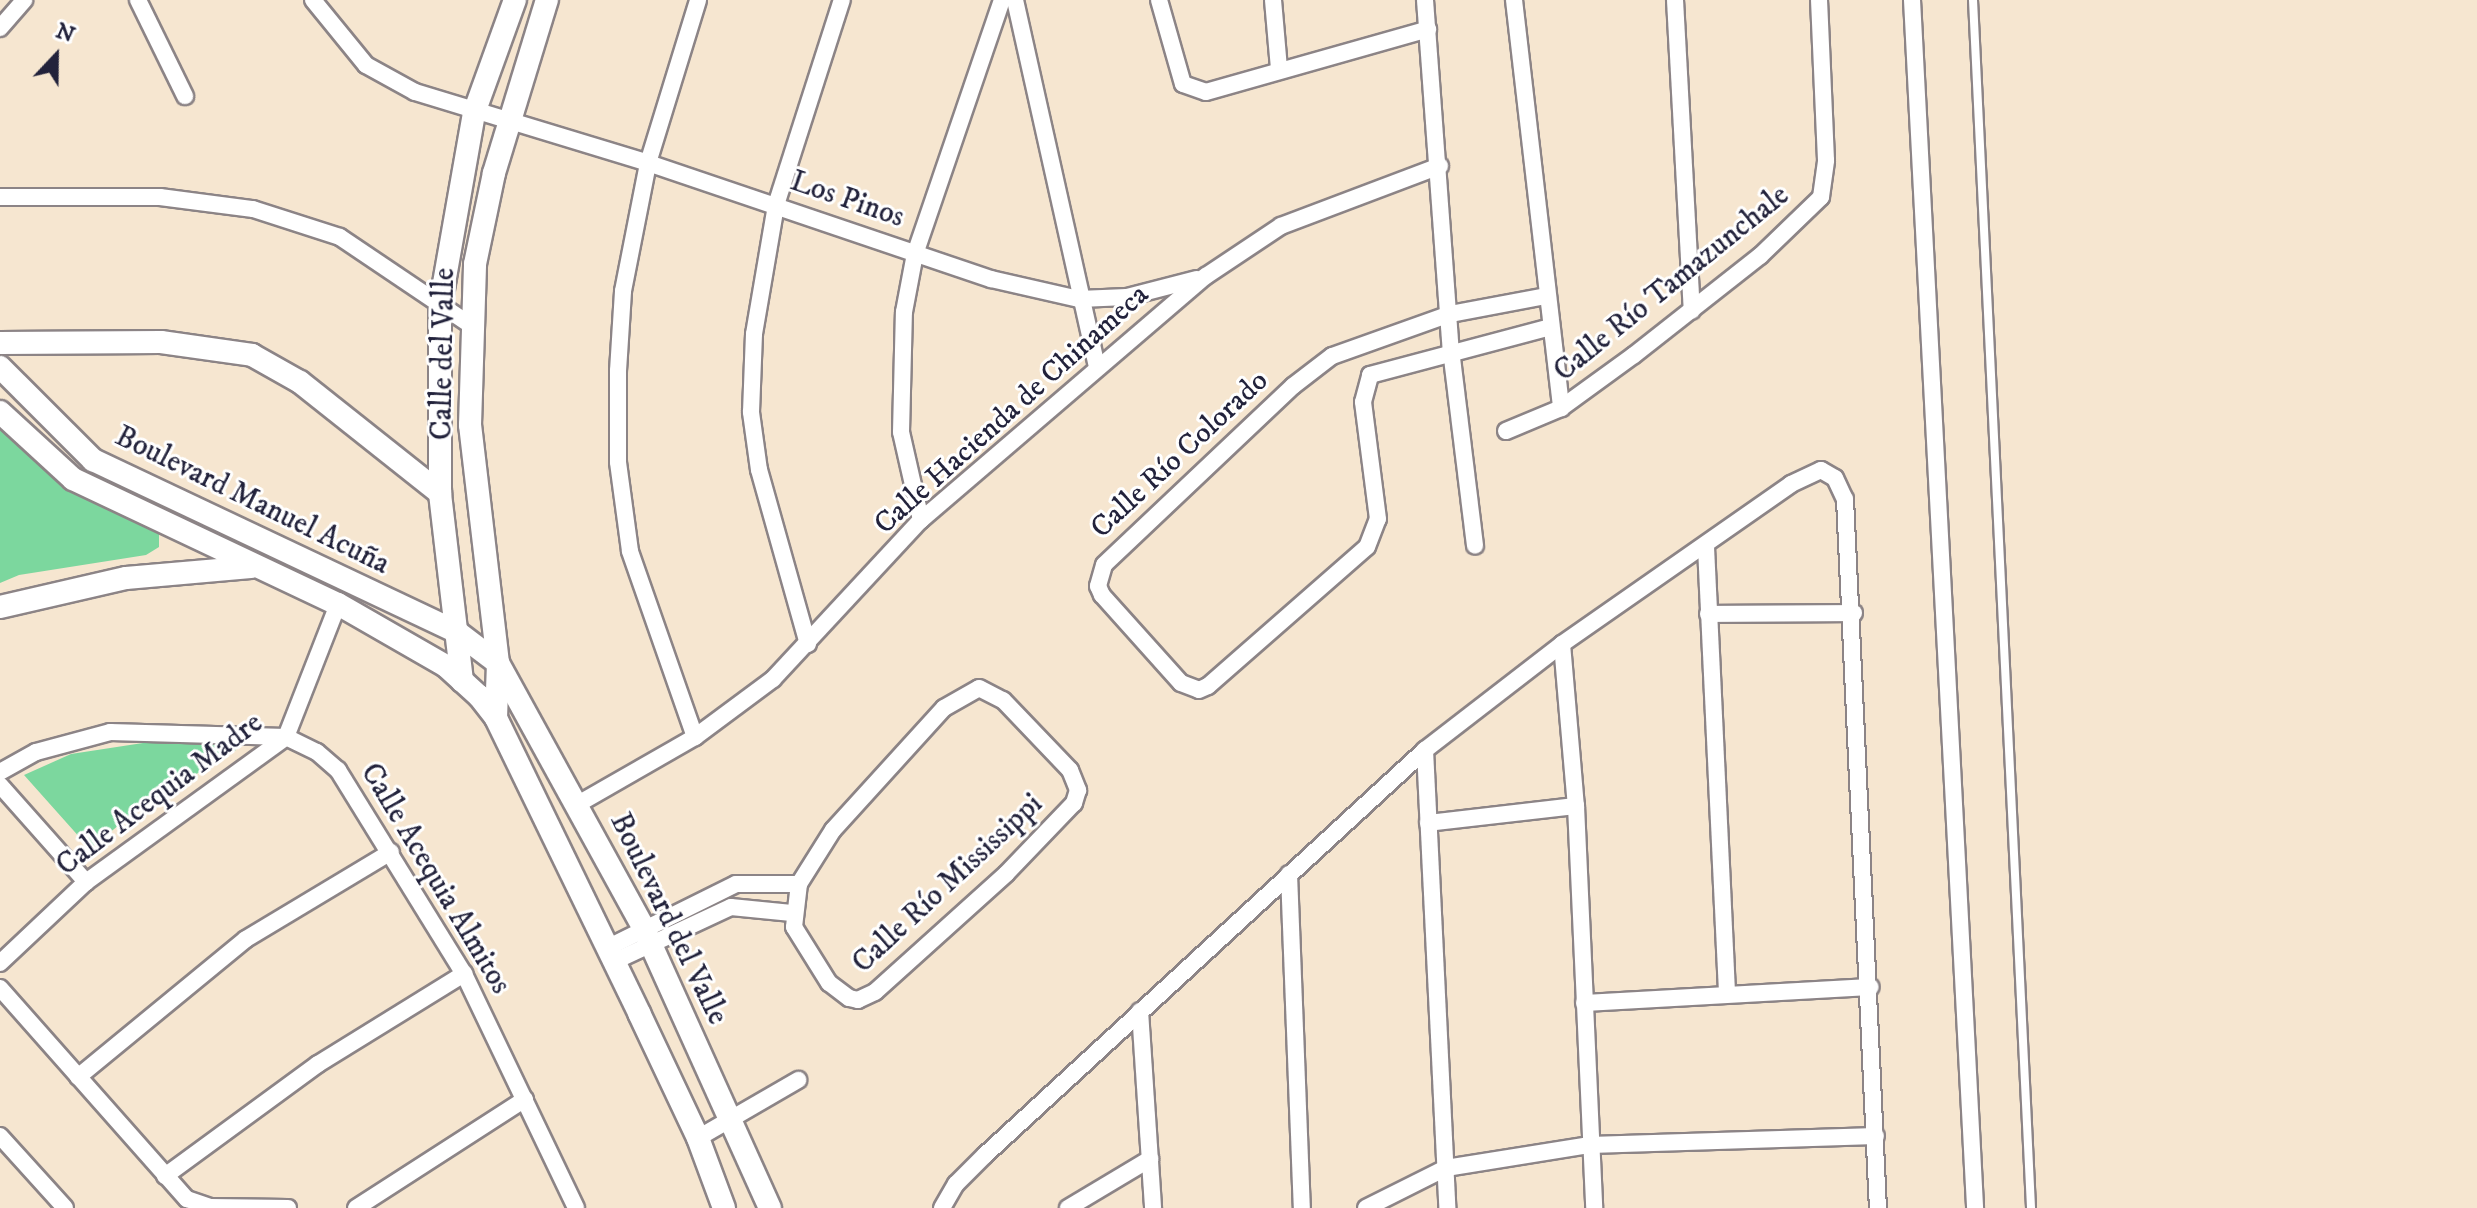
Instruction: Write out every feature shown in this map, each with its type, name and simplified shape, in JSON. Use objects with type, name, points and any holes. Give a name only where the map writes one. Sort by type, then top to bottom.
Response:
[{"type":"street","points":[[0,28],[24,0]]},
{"type":"street","points":[[138,0],[185,96]]},
{"type":"street","name":"Los Pinos","points":[[313,0],[366,65],[415,92],[509,124],[648,163],[915,254],[1079,299],[1127,297],[1206,276]]},
{"type":"street","name":"Calle del Valle","points":[[462,681],[440,493],[440,306],[474,113],[515,0]]},
{"type":"street","name":"Calle del Valle","points":[[496,718],[498,663],[476,509],[470,425],[472,326],[482,221],[547,0]]},
{"type":"street","points":[[695,737],[640,586],[618,462],[623,291],[648,163],[698,0]]},
{"type":"street","points":[[808,644],[775,542],[751,412],[754,334],[776,205],[842,0]]},
{"type":"street","points":[[921,520],[901,432],[898,377],[915,254],[1002,0]]},
{"type":"street","points":[[1015,0],[1079,299],[1097,366]]},
{"type":"street","points":[[1159,0],[1183,84],[1195,91],[1220,89],[1279,68],[1428,29]]},
{"type":"street","points":[[1273,0],[1279,68]]},
{"type":"street","points":[[1425,0],[1440,166],[1451,350],[1475,546]]},
{"type":"street","points":[[1514,0],[1561,408]]},
{"type":"street","points":[[1675,0],[1692,311]]},
{"type":"street","name":"Calle Río Tamazunchale","points":[[1506,431],[1561,408],[1692,311],[1821,197],[1826,160],[1819,0]]},
{"type":"street","points":[[1912,0],[1975,1208]]},
{"type":"street","name":"Calle Hacienda de Chinameca","points":[[578,804],[695,737],[741,705],[808,644],[921,520],[1097,366],[1206,276],[1281,226],[1440,166]]},
{"type":"street","points":[[0,197],[160,197],[253,209],[340,237],[472,326]]},
{"type":"street","points":[[1450,314],[1546,296]]},
{"type":"street","name":"Calle Río Colorado","points":[[1450,314],[1350,347],[1315,368],[1104,565],[1098,586],[1102,595],[1181,683],[1199,690],[1208,686],[1367,547],[1378,519],[1363,402],[1366,381],[1370,375],[1451,350]]},
{"type":"street","points":[[1451,350],[1550,327]]},
{"type":"street","points":[[0,343],[146,341],[252,355],[300,382],[440,493]]},
{"type":"street","name":"Boulevard Manuel Acuña","points":[[0,367],[93,460],[457,632],[498,663]]},
{"type":"street","name":"Boulevard Manuel Acuña","points":[[0,412],[73,479],[338,604],[428,654],[462,681]]},
{"type":"street","points":[[942,1208],[956,1184],[985,1155],[1425,750],[1562,644],[1706,547],[1811,471],[1829,474],[1845,499],[1854,613],[1878,1208]]},
{"type":"street","points":[[1706,547],[1727,993]]},
{"type":"street","points":[[0,607],[126,578],[255,566]]},
{"type":"street","name":"Calle Acequia Madre","points":[[0,963],[86,882],[286,737],[338,604]]},
{"type":"street","points":[[1708,614],[1854,613]]},
{"type":"street","points":[[1562,644],[1576,806],[1594,1208]]},
{"type":"street","name":"Boulevard del Valle","points":[[498,663],[578,804],[648,937],[731,1119],[766,1206]]},
{"type":"street","points":[[462,681],[496,718],[698,1138],[724,1208]]},
{"type":"street","name":"Calle Río Mississippi","points":[[979,688],[1003,700],[1076,781],[1074,803],[1063,817],[866,998],[849,998],[829,983],[803,946],[792,913],[799,884],[833,830],[944,708],[965,692],[979,688]]},
{"type":"street","name":"Calle Acequia Almitos","points":[[0,772],[48,748],[110,732],[286,737],[317,752],[338,770],[464,974],[576,1208]]},
{"type":"street","points":[[1425,750],[1447,1208]]},
{"type":"street","points":[[0,785],[86,882]]},
{"type":"street","points":[[1428,823],[1576,806]]},
{"type":"street","points":[[78,1077],[236,947],[391,852]]},
{"type":"street","points":[[1289,874],[1302,1208]]},
{"type":"street","points":[[648,937],[736,884],[799,884]]},
{"type":"street","points":[[610,955],[648,937],[731,907],[792,913]]},
{"type":"street","points":[[165,1176],[318,1064],[464,974]]},
{"type":"street","points":[[1584,1003],[1871,987]]},
{"type":"street","points":[[0,988],[165,1176],[200,1206],[288,1208]]},
{"type":"street","points":[[1140,1011],[1153,1208]]},
{"type":"street","points":[[698,1138],[798,1080]]},
{"type":"street","points":[[356,1208],[525,1099]]},
{"type":"street","points":[[0,1136],[65,1208]]},
{"type":"street","points":[[1366,1208],[1446,1168],[1590,1145],[1876,1136]]},
{"type":"street","points":[[1068,1208],[1150,1159]]},
{"type":"lane","points":[[1973,0],[2031,1208]]},
{"type":"green space","points":[[0,420],[159,532],[159,547],[146,555],[19,575],[0,583]]},
{"type":"green space","points":[[169,739],[227,743],[236,750],[137,810],[90,849],[24,775],[71,754]]}]
